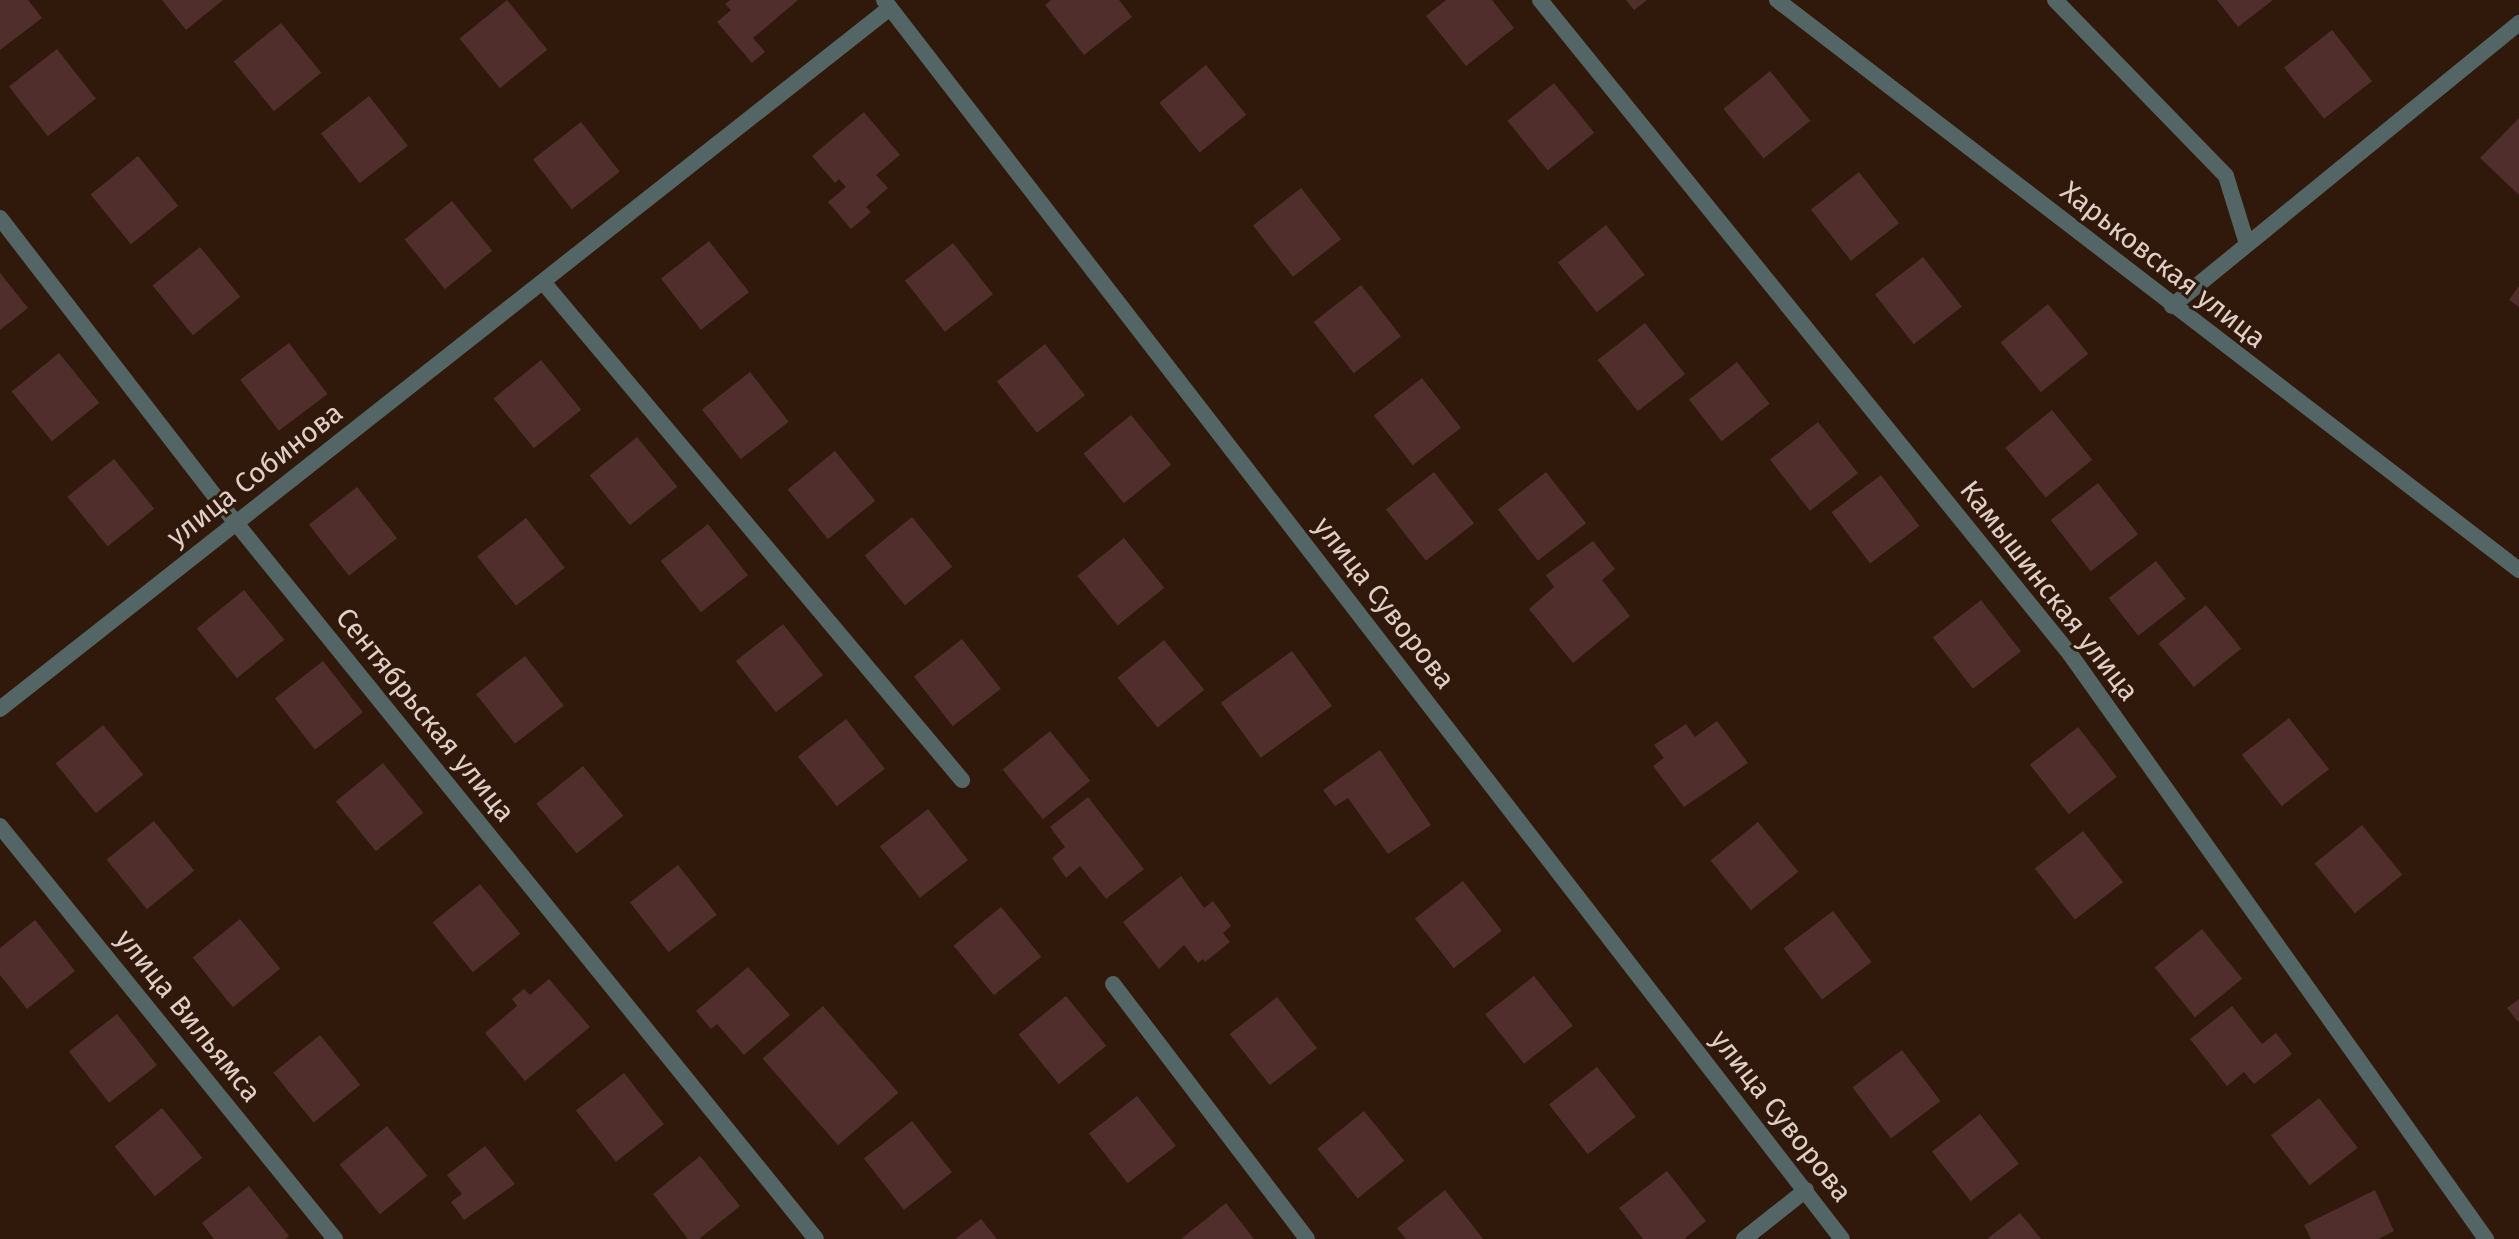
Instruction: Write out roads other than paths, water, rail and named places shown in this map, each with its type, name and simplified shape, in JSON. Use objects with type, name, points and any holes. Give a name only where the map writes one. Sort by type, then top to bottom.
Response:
[{"type":"street","name":"Камышинская улица","points":[[1540,0],[2070,654],[2486,1239]]},
{"type":"street","name":"Харьковская улица","points":[[1777,0],[2519,570]]},
{"type":"street","points":[[2055,0],[2226,176],[2247,244]]},
{"type":"street","name":"улица Собинова","points":[[0,709],[543,282],[887,4]]},
{"type":"street","name":"улица Суворова","points":[[887,4],[1842,1239]]},
{"type":"street","points":[[2172,306],[2519,23]]},
{"type":"street","name":"Сентябрьская улица","points":[[0,218],[236,523],[816,1239]]},
{"type":"street","points":[[543,282],[962,780]]},
{"type":"street","name":"улица Вильямса","points":[[0,826],[335,1239]]},
{"type":"street","points":[[1113,984],[1307,1239]]},
{"type":"street","points":[[1744,1239],[1806,1190]]}]
